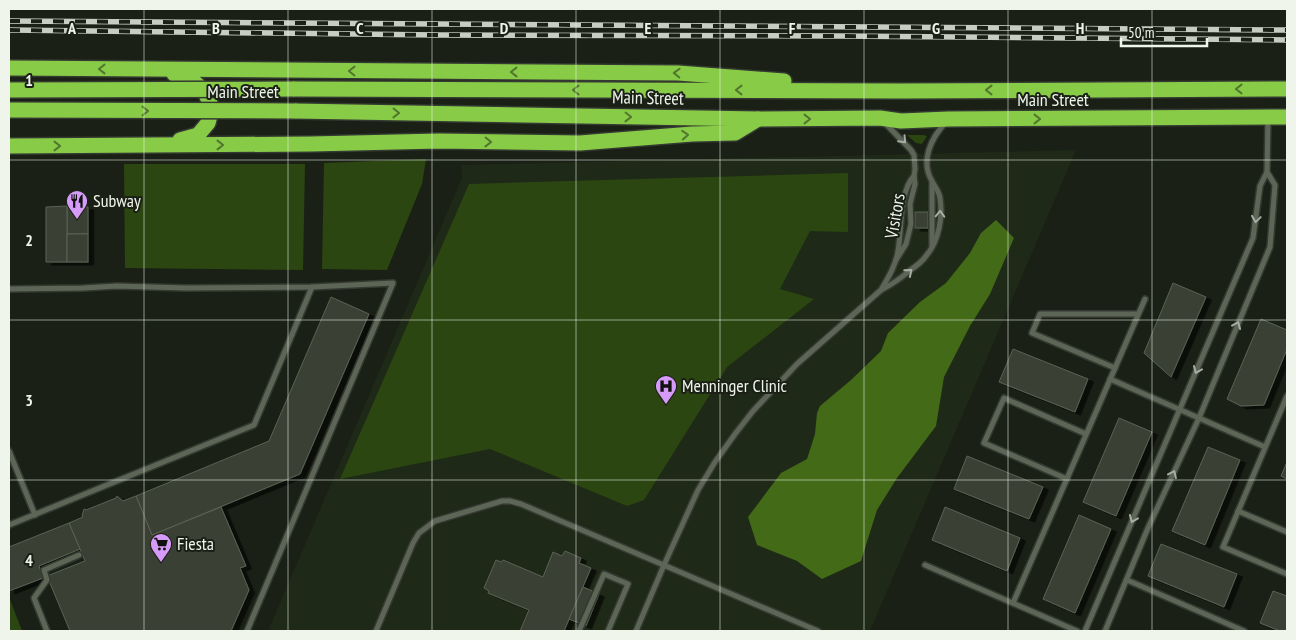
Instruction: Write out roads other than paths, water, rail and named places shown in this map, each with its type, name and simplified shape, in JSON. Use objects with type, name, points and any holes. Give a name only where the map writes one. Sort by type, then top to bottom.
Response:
[{"type":"highway","points":[[9,68],[678,73],[900,91]]},
{"type":"highway","points":[[132,69],[188,76],[206,92],[212,108],[208,123],[198,135],[164,145]]},
{"type":"highway","name":"Main Street","points":[[9,90],[900,91],[1287,89]]},
{"type":"highway","name":"Main Street","points":[[9,110],[295,111],[759,119],[880,118],[901,121],[1287,117]]},
{"type":"highway","points":[[9,146],[331,144],[439,141],[580,143],[692,134],[735,133],[759,119]]},
{"type":"lane","points":[[1085,631],[1253,238],[1260,186],[1267,172],[1268,117]]},
{"type":"lane","points":[[880,118],[912,150],[915,169],[927,170]]},
{"type":"lane","points":[[636,631],[698,490],[715,462],[753,411],[797,364],[881,290],[891,286],[909,272],[926,256],[932,247],[940,227],[940,199],[927,170],[927,160],[930,145],[948,120]]},
{"type":"lane","name":"Visitors","points":[[896,260],[909,236],[911,224],[910,204],[915,184],[915,169]]},
{"type":"lane","points":[[1105,631],[1148,528],[1199,418],[1270,247],[1275,185],[1267,172]]},
{"type":"lane","points":[[881,290],[896,260],[902,223],[903,200],[908,182],[914,176]]},
{"type":"lane","points":[[9,289],[117,286],[186,288],[312,287],[393,283],[248,631]]},
{"type":"lane","points":[[9,525],[254,425],[312,287]]},
{"type":"lane","points":[[1013,603],[1144,299]]},
{"type":"lane","points":[[1115,368],[1032,333],[1040,314],[1138,314]]},
{"type":"lane","points":[[1110,379],[1265,447]]},
{"type":"lane","points":[[1287,396],[1223,547],[1287,574]]},
{"type":"lane","points":[[1067,479],[984,443],[1004,398],[1086,434]]},
{"type":"lane","points":[[9,451],[35,514]]},
{"type":"lane","points":[[376,631],[419,533],[435,522],[502,500],[521,504],[818,631]]},
{"type":"lane","points":[[1238,511],[1287,532]]},
{"type":"lane","points":[[46,631],[34,598],[47,580],[44,570],[79,555]]},
{"type":"lane","points":[[925,565],[1077,631]]},
{"type":"lane","points":[[579,631],[604,574],[628,584],[608,631]]},
{"type":"lane","points":[[1127,580],[1244,631]]},
{"type":"railway","points":[[9,21],[1287,30]]},
{"type":"railway","points":[[9,30],[436,35],[1287,40]]},
{"type":"place","name":"Subway","points":[[77,220]]},
{"type":"place","name":"Menninger Clinic","points":[[666,405]]},
{"type":"place","name":"Fiesta","points":[[161,563]]}]
